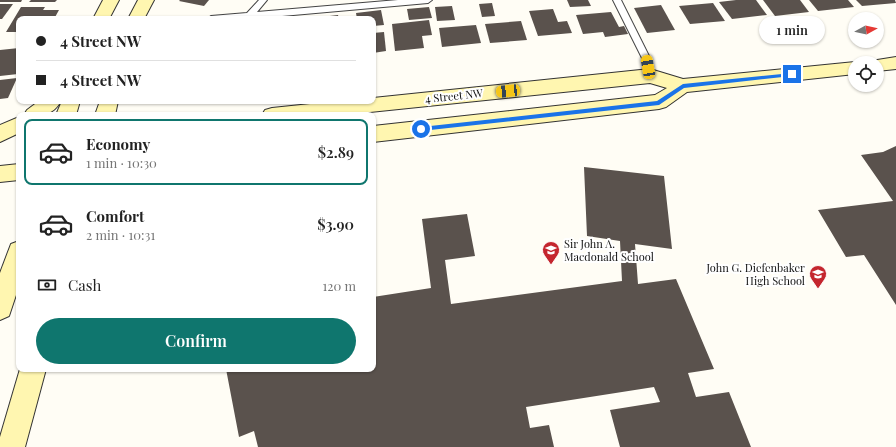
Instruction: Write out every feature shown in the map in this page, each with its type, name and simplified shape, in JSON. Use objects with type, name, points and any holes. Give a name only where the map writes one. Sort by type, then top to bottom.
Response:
[{"type":"main road","points":[[103,16],[112,0]]},
{"type":"main road","points":[[138,16],[146,0]]},
{"type":"main road","points":[[884,65],[896,63]]},
{"type":"main road","name":"4 Street NW","points":[[301,112],[650,76],[683,86],[848,69]]},
{"type":"main road","name":"4 Street NW","points":[[376,134],[659,102],[683,86]]},
{"type":"main road","points":[[38,112],[48,104]]},
{"type":"main road","points":[[0,134],[16,126]]},
{"type":"main road","points":[[0,142],[16,140]]},
{"type":"main road","points":[[0,174],[16,172]]},
{"type":"main road","points":[[0,308],[16,260]]},
{"type":"main road","points":[[11,447],[32,372]]},
{"type":"lane","points":[[249,16],[263,0]]},
{"type":"lane","points":[[249,16],[428,0]]},
{"type":"lane","points":[[617,0],[646,58],[650,76]]},
{"type":"building","points":[[0,0],[22,0],[21,2],[0,2]]},
{"type":"building","points":[[31,0],[57,0],[55,2],[29,2]]},
{"type":"building","points":[[209,0],[204,6],[179,1]]},
{"type":"building","points":[[567,0],[588,0],[591,6],[570,7]]},
{"type":"building","points":[[756,0],[767,15],[732,19],[719,2]]},
{"type":"building","points":[[763,0],[800,0],[809,12],[775,16]]},
{"type":"building","points":[[809,0],[848,0],[854,7],[818,11]]},
{"type":"building","points":[[856,0],[895,0],[896,3],[862,6]]},
{"type":"building","points":[[492,3],[495,16],[482,17],[479,4]]},
{"type":"building","points":[[713,3],[725,21],[690,24],[679,6]]},
{"type":"building","points":[[0,4],[13,4],[2,19],[0,19]]},
{"type":"building","points":[[661,5],[675,30],[647,33],[634,8]]},
{"type":"building","points":[[452,6],[455,20],[437,21],[435,7]]},
{"type":"building","points":[[21,7],[45,7],[43,10],[59,10],[56,16],[16,16],[16,32],[6,32]]},
{"type":"building","points":[[429,7],[432,18],[409,20],[407,9]]},
{"type":"building","points":[[553,9],[558,22],[567,21],[572,33],[538,36],[529,11]]},
{"type":"building","points":[[381,10],[384,25],[376,26],[376,16],[356,16],[356,13]]},
{"type":"building","points":[[611,12],[619,27],[624,26],[628,34],[605,37],[603,32],[583,34],[576,15]]},
{"type":"building","points":[[429,20],[432,35],[422,36],[424,48],[395,51],[392,24]]},
{"type":"building","points":[[521,21],[527,40],[490,43],[485,24]]},
{"type":"building","points":[[476,25],[481,43],[442,47],[439,28]]},
{"type":"building","points":[[384,32],[386,51],[376,53],[376,33]]},
{"type":"building","points":[[16,48],[16,74],[0,76],[0,50]]},
{"type":"building","points":[[16,78],[8,98],[0,99],[0,80]]},
{"type":"building","points":[[896,146],[896,305],[864,255],[846,257],[818,210],[893,201],[861,155],[883,152]]},
{"type":"building","points":[[584,167],[664,176],[672,249],[635,244],[638,284],[676,279],[714,369],[688,373],[696,397],[729,392],[751,447],[620,447],[610,410],[660,402],[654,387],[526,407],[530,428],[549,425],[554,447],[258,447],[254,431],[239,437],[227,372],[376,372],[376,297],[431,288],[422,219],[467,214],[475,256],[445,260],[451,304],[622,281],[620,241],[587,236]]},
{"type":"place","name":"Sir John A. Macdonald School","points":[[551,265]]},
{"type":"place","name":"John G. Diefenbaker High School","points":[[818,289]]},
{"type":"route","points":[[421,129],[659,102],[683,86],[792,74]]}]
